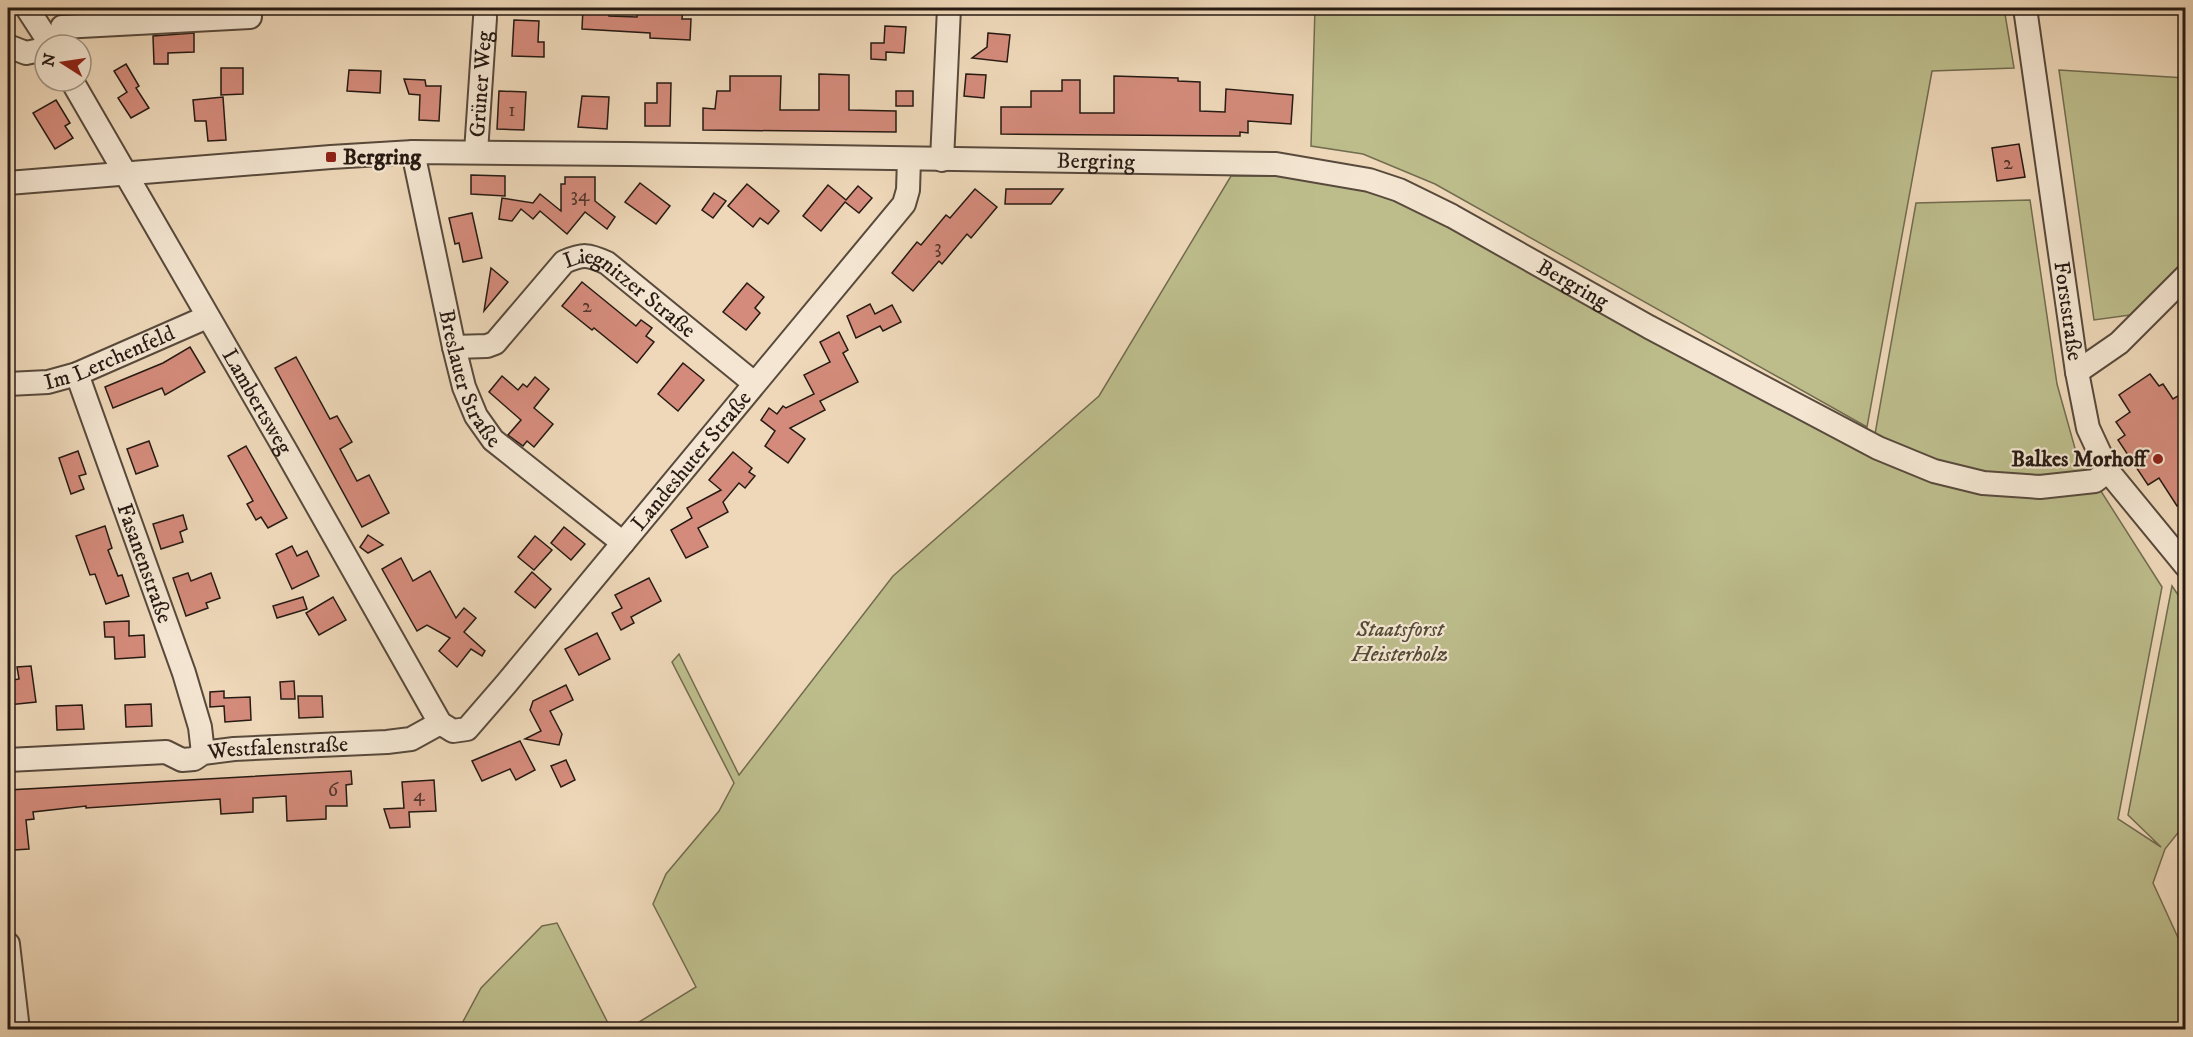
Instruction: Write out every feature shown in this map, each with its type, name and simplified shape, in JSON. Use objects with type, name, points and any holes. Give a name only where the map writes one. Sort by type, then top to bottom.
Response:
[{"type":"street","points":[[27,8],[58,31],[250,17]]},
{"type":"street","points":[[942,160],[949,8]]},
{"type":"street","name":"Forststraße","points":[[2026,16],[2077,372],[2088,428],[2108,471],[2186,566]]},
{"type":"street","name":"Grüner Weg","points":[[476,152],[485,18]]},
{"type":"street","points":[[8,46],[26,53],[33,52]]},
{"type":"street","name":"Lambertsweg","points":[[79,93],[440,723]]},
{"type":"street","name":"Bergring","points":[[8,183],[413,152],[1276,164],[1370,180],[1399,190],[1452,216],[1649,327],[1878,448],[1934,471],[1983,483],[2040,487],[2095,481],[2108,471]]},
{"type":"street","name":"Breslauer Straße","points":[[413,152],[454,347],[476,416],[493,440],[623,543]]},
{"type":"street","name":"Landeshuter Straße","points":[[440,723],[453,731],[467,729],[623,543],[904,204],[908,190],[909,159]]},
{"type":"street","name":"Liegnitzer Straße","points":[[454,347],[487,346],[495,343],[564,262],[579,256],[592,256],[607,263],[754,383]]},
{"type":"street","points":[[2077,372],[2119,343],[2186,276]]},
{"type":"street","name":"Im Lerchenfeld","points":[[8,384],[48,382],[77,374],[207,317]]},
{"type":"street","name":"Fasanenstraße","points":[[77,374],[184,674],[201,727],[203,753]]},
{"type":"street","name":"Westfalenstraße","points":[[8,760],[166,752],[182,760],[194,759],[203,753],[234,749],[411,739],[440,723]]},
{"type":"street","points":[[8,944],[18,1029]]},
{"type":"green space","points":[[1315,8],[2004,8],[2014,68],[1932,71],[1867,427],[1435,184],[1363,154],[1311,146]]},
{"type":"green space","points":[[2059,70],[2185,78],[2185,260],[2130,315],[2094,320]]},
{"type":"green space","name":"Staatsforst Heisterholz","points":[[1231,176],[1312,176],[1399,201],[1872,451],[1916,203],[2030,200],[2057,384],[2076,452],[2162,587],[2118,819],[2161,847],[2128,815],[2172,586],[2185,605],[2185,824],[2165,849],[2153,883],[2185,953],[2185,1029],[626,1030],[696,987],[653,904],[666,874],[719,811],[734,783],[672,662],[679,654],[739,775],[893,576],[1099,396]]},
{"type":"green space","points":[[557,923],[611,1029],[459,1029],[481,988],[542,926]]},
{"type":"building","points":[[583,8],[609,8],[609,16],[637,17],[638,8],[683,9],[682,19],[691,19],[690,40],[650,38],[650,33],[582,29]]},
{"type":"building","points":[[514,20],[539,21],[538,42],[544,42],[544,57],[512,56]]},
{"type":"building","points":[[885,26],[906,27],[904,53],[886,52],[886,60],[871,59],[871,43],[884,43]]},
{"type":"building","points":[[194,33],[194,52],[168,53],[168,64],[154,64],[153,36]]},
{"type":"building","points":[[988,33],[1010,35],[1007,62],[972,58],[987,47]]},
{"type":"building","points":[[126,64],[139,86],[136,88],[149,108],[131,118],[118,98],[127,92],[114,71]]},
{"type":"building","points":[[221,68],[243,68],[243,94],[221,95]]},
{"type":"building","points":[[349,70],[381,71],[380,93],[347,91]]},
{"type":"building","points":[[819,74],[849,75],[849,110],[896,111],[896,132],[703,130],[703,108],[715,109],[717,91],[730,91],[730,76],[781,76],[780,110],[819,110]]},
{"type":"building","points":[[966,74],[986,75],[984,98],[964,96]]},
{"type":"building","points":[[1114,76],[1178,78],[1178,81],[1200,82],[1200,111],[1225,112],[1226,89],[1293,95],[1291,124],[1248,121],[1248,133],[1240,132],[1240,136],[1001,134],[1001,107],[1031,107],[1031,91],[1062,91],[1062,80],[1080,80],[1080,113],[1114,113]]},
{"type":"building","points":[[404,79],[425,80],[426,86],[441,86],[439,121],[419,120],[420,95],[409,94]]},
{"type":"building","points":[[657,83],[671,83],[670,126],[645,126],[645,103],[657,103]]},
{"type":"building","points":[[499,91],[526,92],[524,130],[497,129]]},
{"type":"building","points":[[896,91],[913,91],[913,106],[896,106]]},
{"type":"building","points":[[582,96],[609,97],[607,129],[578,127]]},
{"type":"building","points":[[223,97],[226,140],[208,141],[206,121],[195,121],[193,100]]},
{"type":"building","points":[[56,100],[70,123],[65,126],[73,138],[55,149],[33,113]]},
{"type":"building","points":[[2019,144],[2025,177],[1997,181],[1992,148]]},
{"type":"building","points":[[471,175],[505,176],[505,196],[471,194]]},
{"type":"building","points":[[565,177],[595,177],[595,201],[615,217],[607,229],[585,212],[567,234],[540,211],[533,219],[521,209],[512,221],[499,219],[502,198],[533,203],[540,194],[561,211],[561,184],[565,184]]},
{"type":"building","points":[[640,183],[670,206],[656,224],[625,202]]},
{"type":"building","points":[[747,184],[779,211],[768,224],[760,218],[753,227],[728,206]]},
{"type":"building","points":[[828,185],[846,200],[858,186],[872,198],[859,213],[845,202],[821,231],[803,216]]},
{"type":"building","points":[[975,189],[997,207],[971,238],[967,234],[942,264],[939,261],[913,291],[892,273],[917,242],[921,245],[946,215],[950,218]]},
{"type":"building","points":[[1006,189],[1063,189],[1051,204],[1005,204]]},
{"type":"building","points":[[714,193],[726,201],[713,218],[702,210]]},
{"type":"building","points":[[472,213],[482,258],[463,262],[459,243],[455,244],[449,218]]},
{"type":"building","points":[[491,268],[508,282],[484,311]]},
{"type":"building","points":[[582,282],[636,326],[641,320],[652,328],[646,336],[654,342],[637,363],[594,328],[592,330],[562,306]]},
{"type":"building","points":[[747,283],[764,297],[755,308],[760,313],[746,330],[723,312]]},
{"type":"building","points":[[870,304],[875,314],[892,305],[901,322],[883,331],[880,326],[856,338],[847,316]]},
{"type":"building","points":[[839,332],[848,350],[843,353],[858,382],[820,401],[825,410],[790,428],[805,439],[788,463],[765,446],[775,431],[761,420],[769,408],[777,414],[783,406],[786,408],[814,394],[804,375],[830,362],[820,342]]},
{"type":"building","points":[[190,347],[205,372],[165,395],[162,388],[113,408],[105,387],[163,363]]},
{"type":"building","points":[[296,357],[330,419],[337,416],[352,442],[340,449],[357,481],[369,475],[389,513],[362,527],[275,368]]},
{"type":"building","points":[[683,363],[704,380],[678,411],[658,394]]},
{"type":"building","name":"Balkes Morhoff","points":[[2150,374],[2159,386],[2163,384],[2173,399],[2186,391],[2186,501],[2177,506],[2159,478],[2148,485],[2118,440],[2125,435],[2116,422],[2130,412],[2119,395]]},
{"type":"building","points":[[502,376],[518,390],[523,384],[527,387],[535,377],[549,389],[534,408],[553,424],[534,447],[527,441],[523,446],[508,435],[521,420],[489,392]]},
{"type":"building","points":[[149,441],[158,466],[136,474],[127,449]]},
{"type":"building","points":[[246,446],[287,518],[268,528],[261,517],[256,520],[247,504],[253,501],[228,456]]},
{"type":"building","points":[[78,451],[86,474],[79,476],[84,489],[71,494],[59,458]]},
{"type":"building","points":[[733,452],[752,468],[749,472],[755,476],[745,488],[739,483],[723,502],[728,512],[698,528],[708,547],[686,558],[671,530],[692,518],[687,508],[721,490],[709,480]]},
{"type":"building","points":[[183,515],[187,529],[180,532],[183,542],[161,549],[153,524]]},
{"type":"building","points":[[105,526],[112,548],[108,550],[118,576],[122,575],[129,596],[106,604],[95,574],[90,575],[76,536]]},
{"type":"building","points":[[564,527],[585,544],[571,560],[551,543]]},
{"type":"building","points":[[368,535],[383,545],[368,553],[360,547]]},
{"type":"building","points":[[535,536],[552,550],[534,570],[518,557]]},
{"type":"building","points":[[292,546],[297,556],[307,551],[319,576],[292,589],[276,554]]},
{"type":"building","points":[[401,558],[413,581],[430,571],[456,618],[464,608],[476,618],[464,632],[485,651],[482,656],[471,649],[457,667],[439,651],[450,638],[427,625],[417,631],[382,569]]},
{"type":"building","points":[[532,572],[551,589],[535,608],[515,592]]},
{"type":"building","points":[[188,573],[191,581],[211,573],[220,598],[206,603],[208,608],[186,616],[173,578]]},
{"type":"building","points":[[649,578],[661,601],[631,617],[634,623],[621,630],[612,613],[622,608],[615,595]]},
{"type":"building","points":[[303,597],[307,609],[277,618],[273,606]]},
{"type":"building","points":[[333,597],[346,620],[319,635],[306,613]]},
{"type":"building","points":[[129,621],[129,636],[144,635],[145,657],[115,659],[114,637],[105,637],[104,622]]},
{"type":"building","points":[[597,633],[610,659],[579,675],[565,649]]},
{"type":"building","points":[[31,666],[36,702],[8,705],[8,681],[19,679],[17,667]]},
{"type":"building","points":[[294,681],[295,699],[281,699],[280,682]]},
{"type":"building","points":[[566,685],[573,700],[550,711],[562,734],[559,745],[525,739],[541,731],[530,710],[533,701]]},
{"type":"building","points":[[224,691],[224,698],[250,697],[251,720],[225,722],[224,706],[210,707],[210,692]]},
{"type":"building","points":[[298,696],[322,696],[323,717],[299,718]]},
{"type":"building","points":[[151,704],[152,726],[126,727],[125,705]]},
{"type":"building","points":[[82,705],[84,729],[57,730],[56,706]]},
{"type":"building","points":[[520,741],[535,770],[516,780],[510,769],[482,781],[472,761]]},
{"type":"building","points":[[566,760],[575,780],[561,787],[551,766]]},
{"type":"building","points":[[351,771],[352,784],[346,785],[347,806],[326,806],[326,819],[287,821],[286,796],[253,798],[253,812],[221,814],[220,799],[86,808],[86,806],[33,812],[34,819],[26,820],[29,849],[14,850],[8,790]]},
{"type":"building","points":[[434,780],[436,811],[409,812],[410,827],[390,828],[384,809],[404,808],[402,782]]},
{"type":"place","name":"Bergring","points":[[331,157]]},
{"type":"place","name":"Balkes Morhoff","points":[[2158,459]]}]
